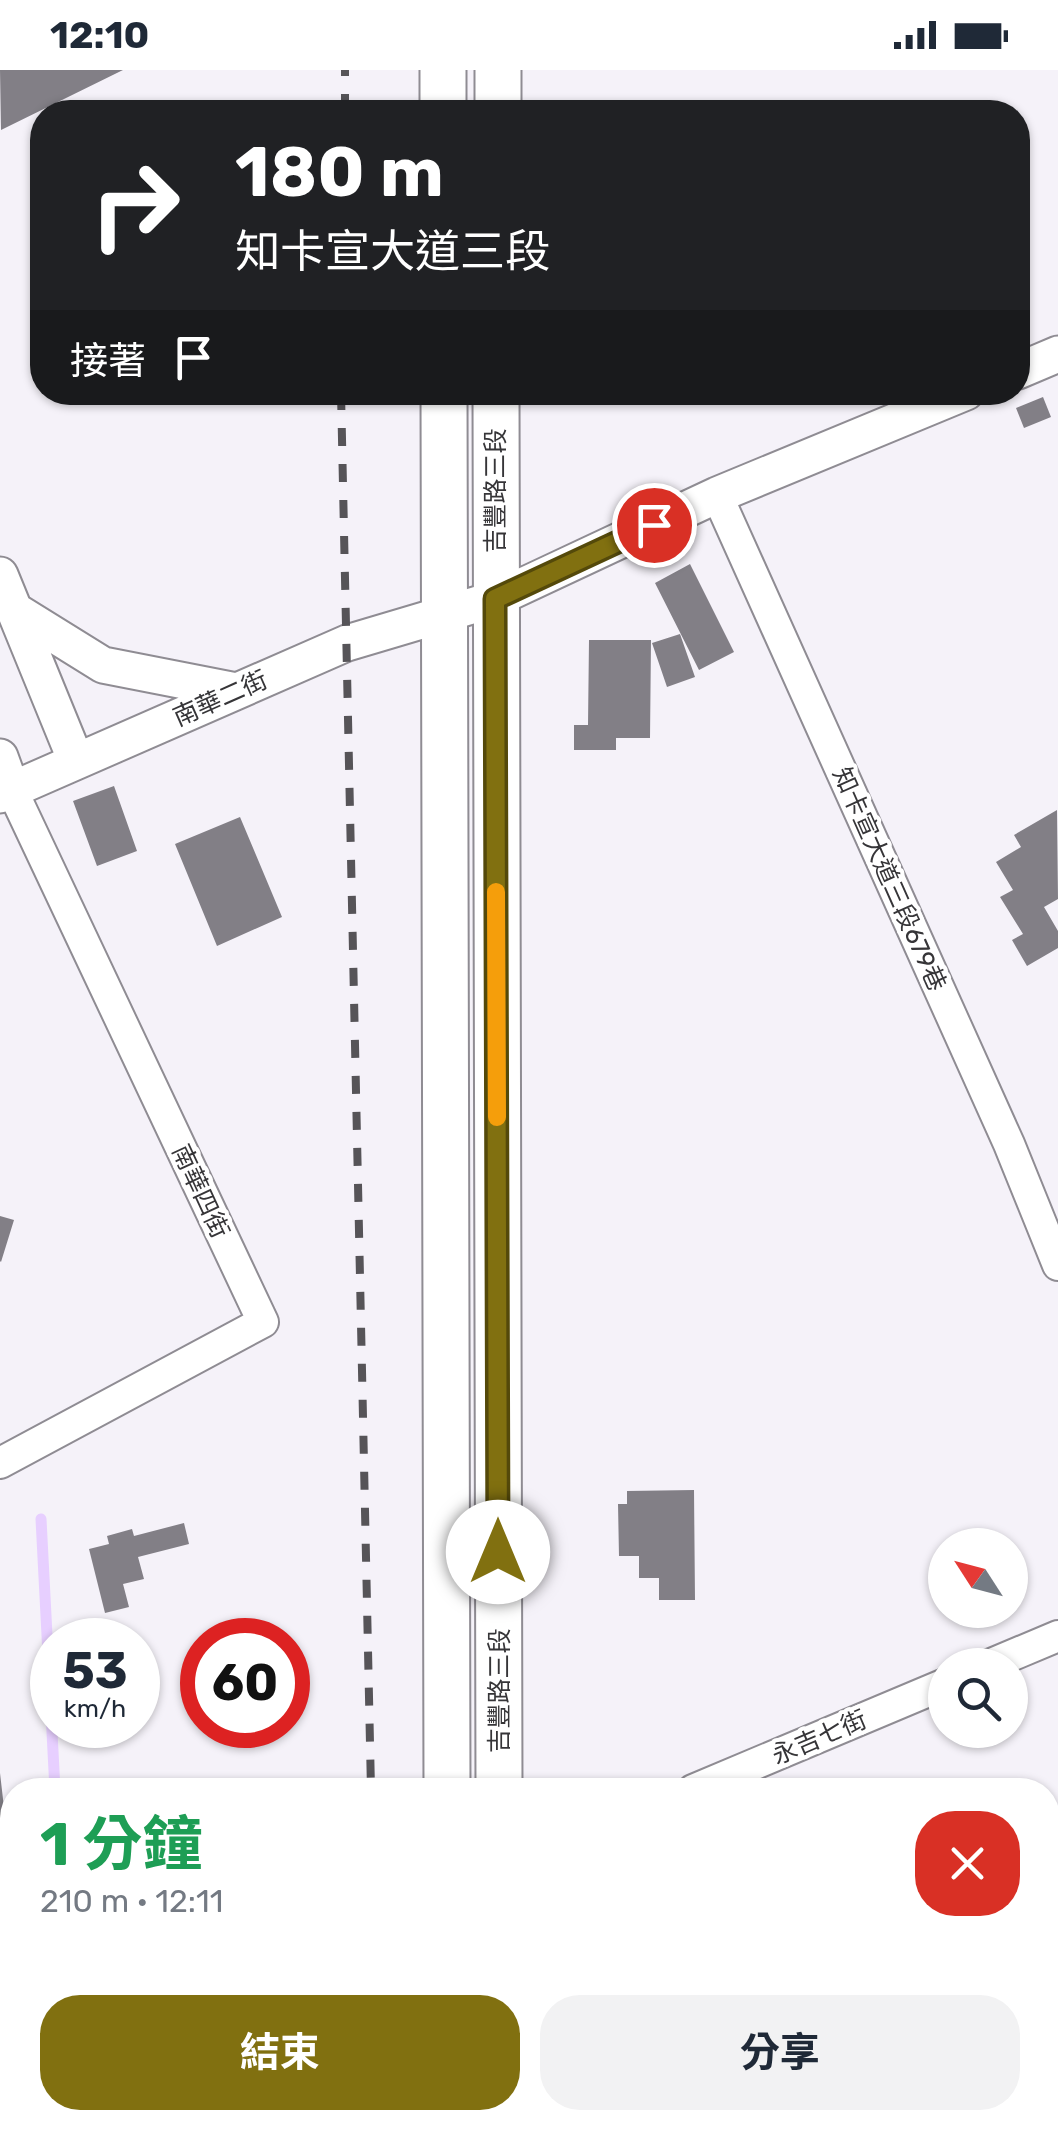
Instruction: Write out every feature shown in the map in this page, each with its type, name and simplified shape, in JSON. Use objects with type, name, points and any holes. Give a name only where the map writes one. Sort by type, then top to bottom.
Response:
[{"type":"main road","points":[[443,70],[443,100]]},
{"type":"main road","points":[[498,70],[498,100]]},
{"type":"main road","name":"吉豐路三段","points":[[444,405],[447,1778]]},
{"type":"main road","name":"吉豐路三段","points":[[496,405],[499,1778]]},
{"type":"street","points":[[1030,366],[1058,354]]},
{"type":"street","name":"南華二街","points":[[4,781],[76,761],[347,642],[495,599],[717,495],[935,405]]},
{"type":"street","name":"知卡宣大道三段679巷","points":[[717,495],[1008,1144],[1058,1265]]},
{"type":"street","points":[[0,576],[76,761]]},
{"type":"street","points":[[16,612],[103,666],[236,690]]},
{"type":"street","name":"南華四街","points":[[0,1462],[262,1322],[4,781]]},
{"type":"street","points":[[1028,1649],[1058,1636]]},
{"type":"street","name":"永吉七街","points":[[722,1778],[928,1691]]},
{"type":"building","points":[[0,70],[123,70],[62,100],[30,100],[30,116],[1,130]]},
{"type":"building","points":[[1043,397],[1051,417],[1024,428],[1016,408]]},
{"type":"building","points":[[690,564],[734,652],[699,670],[655,583]]},
{"type":"building","points":[[680,634],[695,677],[667,687],[652,643]]},
{"type":"building","points":[[589,640],[651,640],[650,738],[616,738],[616,750],[574,750],[574,725],[588,725]]},
{"type":"building","points":[[114,786],[137,851],[97,866],[73,801]]},
{"type":"building","points":[[1057,810],[1058,899],[1044,907],[1058,931],[1058,948],[1027,966],[1012,940],[1023,934],[1000,897],[1013,890],[996,862],[1021,847],[1014,835]]},
{"type":"building","points":[[240,817],[282,917],[217,946],[175,844]]},
{"type":"building","points":[[0,1216],[14,1220],[1,1262],[0,1261]]},
{"type":"building","points":[[694,1490],[695,1600],[659,1600],[659,1578],[639,1578],[639,1556],[619,1556],[618,1504],[627,1504],[627,1491]]},
{"type":"building","points":[[184,1523],[189,1544],[138,1557],[144,1579],[123,1584],[129,1607],[105,1613],[89,1549],[109,1544],[107,1536],[132,1529],[134,1536]]},
{"type":"waterway","points":[[41,1519],[54,1778]]},
{"type":"railway","points":[[345,70],[345,100]]},
{"type":"railway","points":[[341,405],[371,1778]]},
{"type":"slow traffic","points":[[496,892],[497,1117]]},
{"type":"route","points":[[498,1552],[495,599],[654,525]]}]
